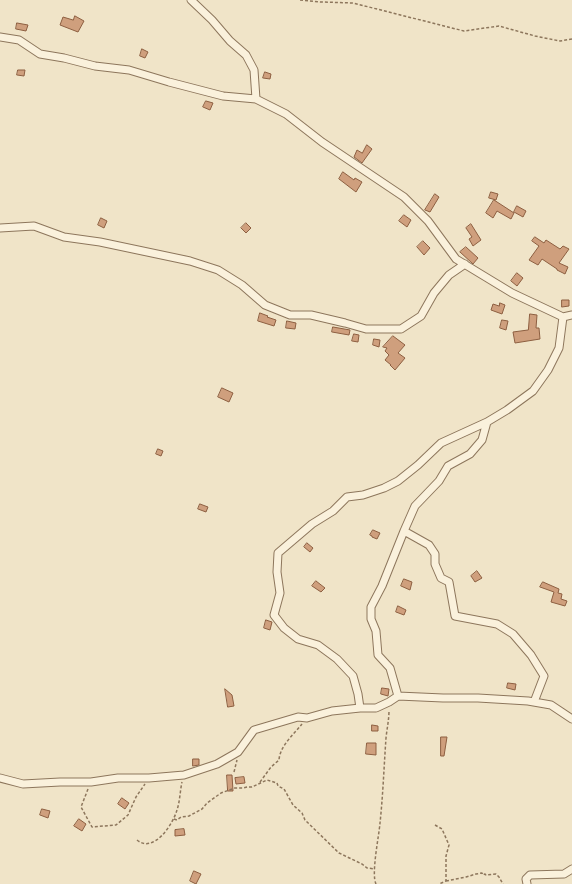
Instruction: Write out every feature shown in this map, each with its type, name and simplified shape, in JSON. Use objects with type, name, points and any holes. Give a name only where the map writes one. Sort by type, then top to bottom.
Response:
[{"type":"street","points":[[192,0],[230,41],[246,55],[254,70],[256,99]]},
{"type":"street","points":[[0,37],[19,40],[40,54],[64,58],[95,66],[129,70],[222,96],[256,99],[286,114],[322,142],[404,196],[428,221],[456,259],[512,293],[563,317],[572,315]]},
{"type":"street","points":[[0,228],[34,226],[64,237],[100,242],[190,260],[218,270],[242,285],[265,305],[290,315],[311,315],[345,323],[366,330],[401,329],[421,316],[434,293],[449,275],[465,264]]},
{"type":"street","points":[[360,708],[353,676],[337,659],[318,645],[298,639],[284,628],[274,614],[280,593],[277,572],[278,553],[312,524],[333,511],[347,497],[363,495],[384,488],[398,481],[418,465],[441,443],[487,422],[507,410],[532,391],[548,370],[559,348],[563,317]]},
{"type":"street","points":[[398,696],[390,668],[378,655],[376,632],[371,619],[371,607],[382,586],[415,506],[439,481],[448,466],[470,454],[482,440],[487,422]]},
{"type":"street","points":[[404,531],[429,546],[436,554],[435,564],[441,578],[449,582],[455,616],[497,624],[513,634],[531,655],[544,676],[534,702]]},
{"type":"street","points":[[0,778],[23,784],[91,782],[118,778],[149,778],[184,775],[217,764],[238,752],[254,730],[298,717],[307,718],[332,711],[376,708],[398,696],[478,698],[534,702],[551,705],[572,719]]},
{"type":"street","points":[[527,884],[526,879],[530,875],[564,874],[572,869]]},
{"type":"path","points":[[300,0],[353,3],[464,31],[499,26],[534,36],[560,41],[572,39]]},
{"type":"path","points":[[376,884],[375,869],[389,717],[388,702]]},
{"type":"path","points":[[260,783],[271,767],[279,760],[279,754],[285,745],[307,718]]},
{"type":"path","points":[[137,840],[143,844],[152,843],[160,839],[174,819],[179,804],[184,775]]},
{"type":"path","points":[[91,782],[81,807],[92,827],[116,825],[128,815],[136,797],[149,778]]},
{"type":"path","points":[[174,819],[177,820],[181,817],[189,816],[202,809],[207,803],[221,793],[235,788],[252,787],[267,780],[277,783],[278,786],[283,788],[292,805],[302,813],[305,820],[338,853],[362,864],[367,868],[375,869]]},
{"type":"path","points":[[436,825],[442,830],[448,845],[446,856],[446,881]]},
{"type":"path","points":[[439,884],[482,873],[486,875],[496,874],[503,884]]},
{"type":"building","points":[[75,16],[84,21],[78,32],[60,25],[63,17],[73,20]]},
{"type":"building","points":[[17,23],[28,25],[26,31],[16,29]]},
{"type":"building","points":[[142,49],[148,52],[145,58],[140,56]]},
{"type":"building","points":[[18,70],[25,70],[24,76],[17,75]]},
{"type":"building","points":[[265,72],[271,74],[270,79],[263,78]]},
{"type":"building","points":[[206,101],[213,103],[210,110],[203,107]]},
{"type":"building","points":[[367,145],[372,149],[362,163],[354,157],[357,150],[362,153]]},
{"type":"building","points":[[343,172],[354,180],[355,178],[362,182],[356,192],[339,179]]},
{"type":"building","points":[[491,192],[498,194],[496,200],[489,198]]},
{"type":"building","points":[[435,194],[439,197],[430,212],[425,210]]},
{"type":"building","points":[[494,200],[514,213],[511,219],[497,211],[493,218],[486,213]]},
{"type":"building","points":[[517,206],[526,211],[523,217],[514,212]]},
{"type":"building","points":[[404,215],[411,220],[407,227],[399,221]]},
{"type":"building","points":[[101,218],[107,221],[104,228],[98,225]]},
{"type":"building","points":[[246,223],[251,228],[246,233],[241,228]]},
{"type":"building","points":[[471,224],[481,240],[473,246],[469,239],[472,237],[466,228]]},
{"type":"building","points":[[535,237],[544,243],[546,240],[560,249],[563,246],[569,249],[559,263],[568,267],[565,274],[542,259],[538,265],[529,260],[539,246],[532,241]]},
{"type":"building","points":[[423,241],[430,248],[424,255],[417,247]]},
{"type":"building","points":[[466,247],[478,258],[473,264],[460,252]]},
{"type":"building","points":[[517,273],[523,278],[517,286],[511,281]]},
{"type":"building","points":[[562,300],[569,300],[569,306],[562,307]]},
{"type":"building","points":[[500,303],[505,305],[502,314],[491,310],[493,304],[499,306]]},
{"type":"building","points":[[260,313],[276,320],[274,326],[258,321]]},
{"type":"building","points":[[530,314],[537,315],[536,328],[539,328],[540,339],[515,343],[513,332],[528,330]]},
{"type":"building","points":[[502,320],[508,321],[506,330],[500,328]]},
{"type":"building","points":[[287,321],[296,323],[295,329],[286,328]]},
{"type":"building","points":[[333,327],[350,330],[349,335],[332,332]]},
{"type":"building","points":[[354,334],[359,335],[358,342],[352,341]]},
{"type":"building","points":[[393,336],[405,345],[398,353],[405,358],[395,370],[385,360],[389,355],[385,351],[387,348],[383,347]]},
{"type":"building","points":[[374,339],[380,340],[379,347],[373,345]]},
{"type":"building","points":[[222,388],[233,393],[229,402],[218,397]]},
{"type":"building","points":[[158,449],[163,451],[161,456],[156,454]]},
{"type":"building","points":[[200,504],[208,507],[206,512],[198,509]]},
{"type":"building","points":[[373,530],[380,533],[377,539],[370,535]]},
{"type":"building","points":[[307,543],[313,548],[310,552],[304,547]]},
{"type":"building","points":[[477,571],[482,578],[475,582],[471,576]]},
{"type":"building","points":[[404,579],[412,582],[410,590],[401,586]]},
{"type":"building","points":[[316,581],[325,588],[321,592],[312,586]]},
{"type":"building","points":[[543,582],[559,589],[558,593],[562,594],[561,599],[567,601],[565,606],[551,602],[554,592],[540,587]]},
{"type":"building","points":[[398,606],[406,610],[404,615],[396,612]]},
{"type":"building","points":[[266,620],[272,622],[270,630],[264,628]]},
{"type":"building","points":[[508,683],[516,684],[515,690],[507,688]]},
{"type":"building","points":[[382,688],[389,689],[388,696],[381,694]]},
{"type":"building","points":[[225,689],[232,695],[234,706],[228,707]]},
{"type":"building","points":[[372,725],[378,726],[378,731],[372,731]]},
{"type":"building","points":[[441,737],[447,737],[444,756],[441,756]]},
{"type":"building","points":[[367,743],[376,743],[376,755],[366,754]]},
{"type":"building","points":[[193,759],[199,759],[199,765],[193,766]]},
{"type":"building","points":[[227,775],[232,775],[233,791],[228,791]]},
{"type":"building","points":[[244,777],[245,783],[236,784],[235,778]]},
{"type":"building","points":[[122,798],[129,803],[125,809],[118,804]]},
{"type":"building","points":[[42,809],[50,811],[48,818],[40,815]]},
{"type":"building","points":[[79,819],[86,824],[82,831],[74,826]]},
{"type":"building","points":[[184,829],[185,835],[175,836],[175,830]]},
{"type":"building","points":[[194,871],[201,874],[196,884],[190,881]]}]
